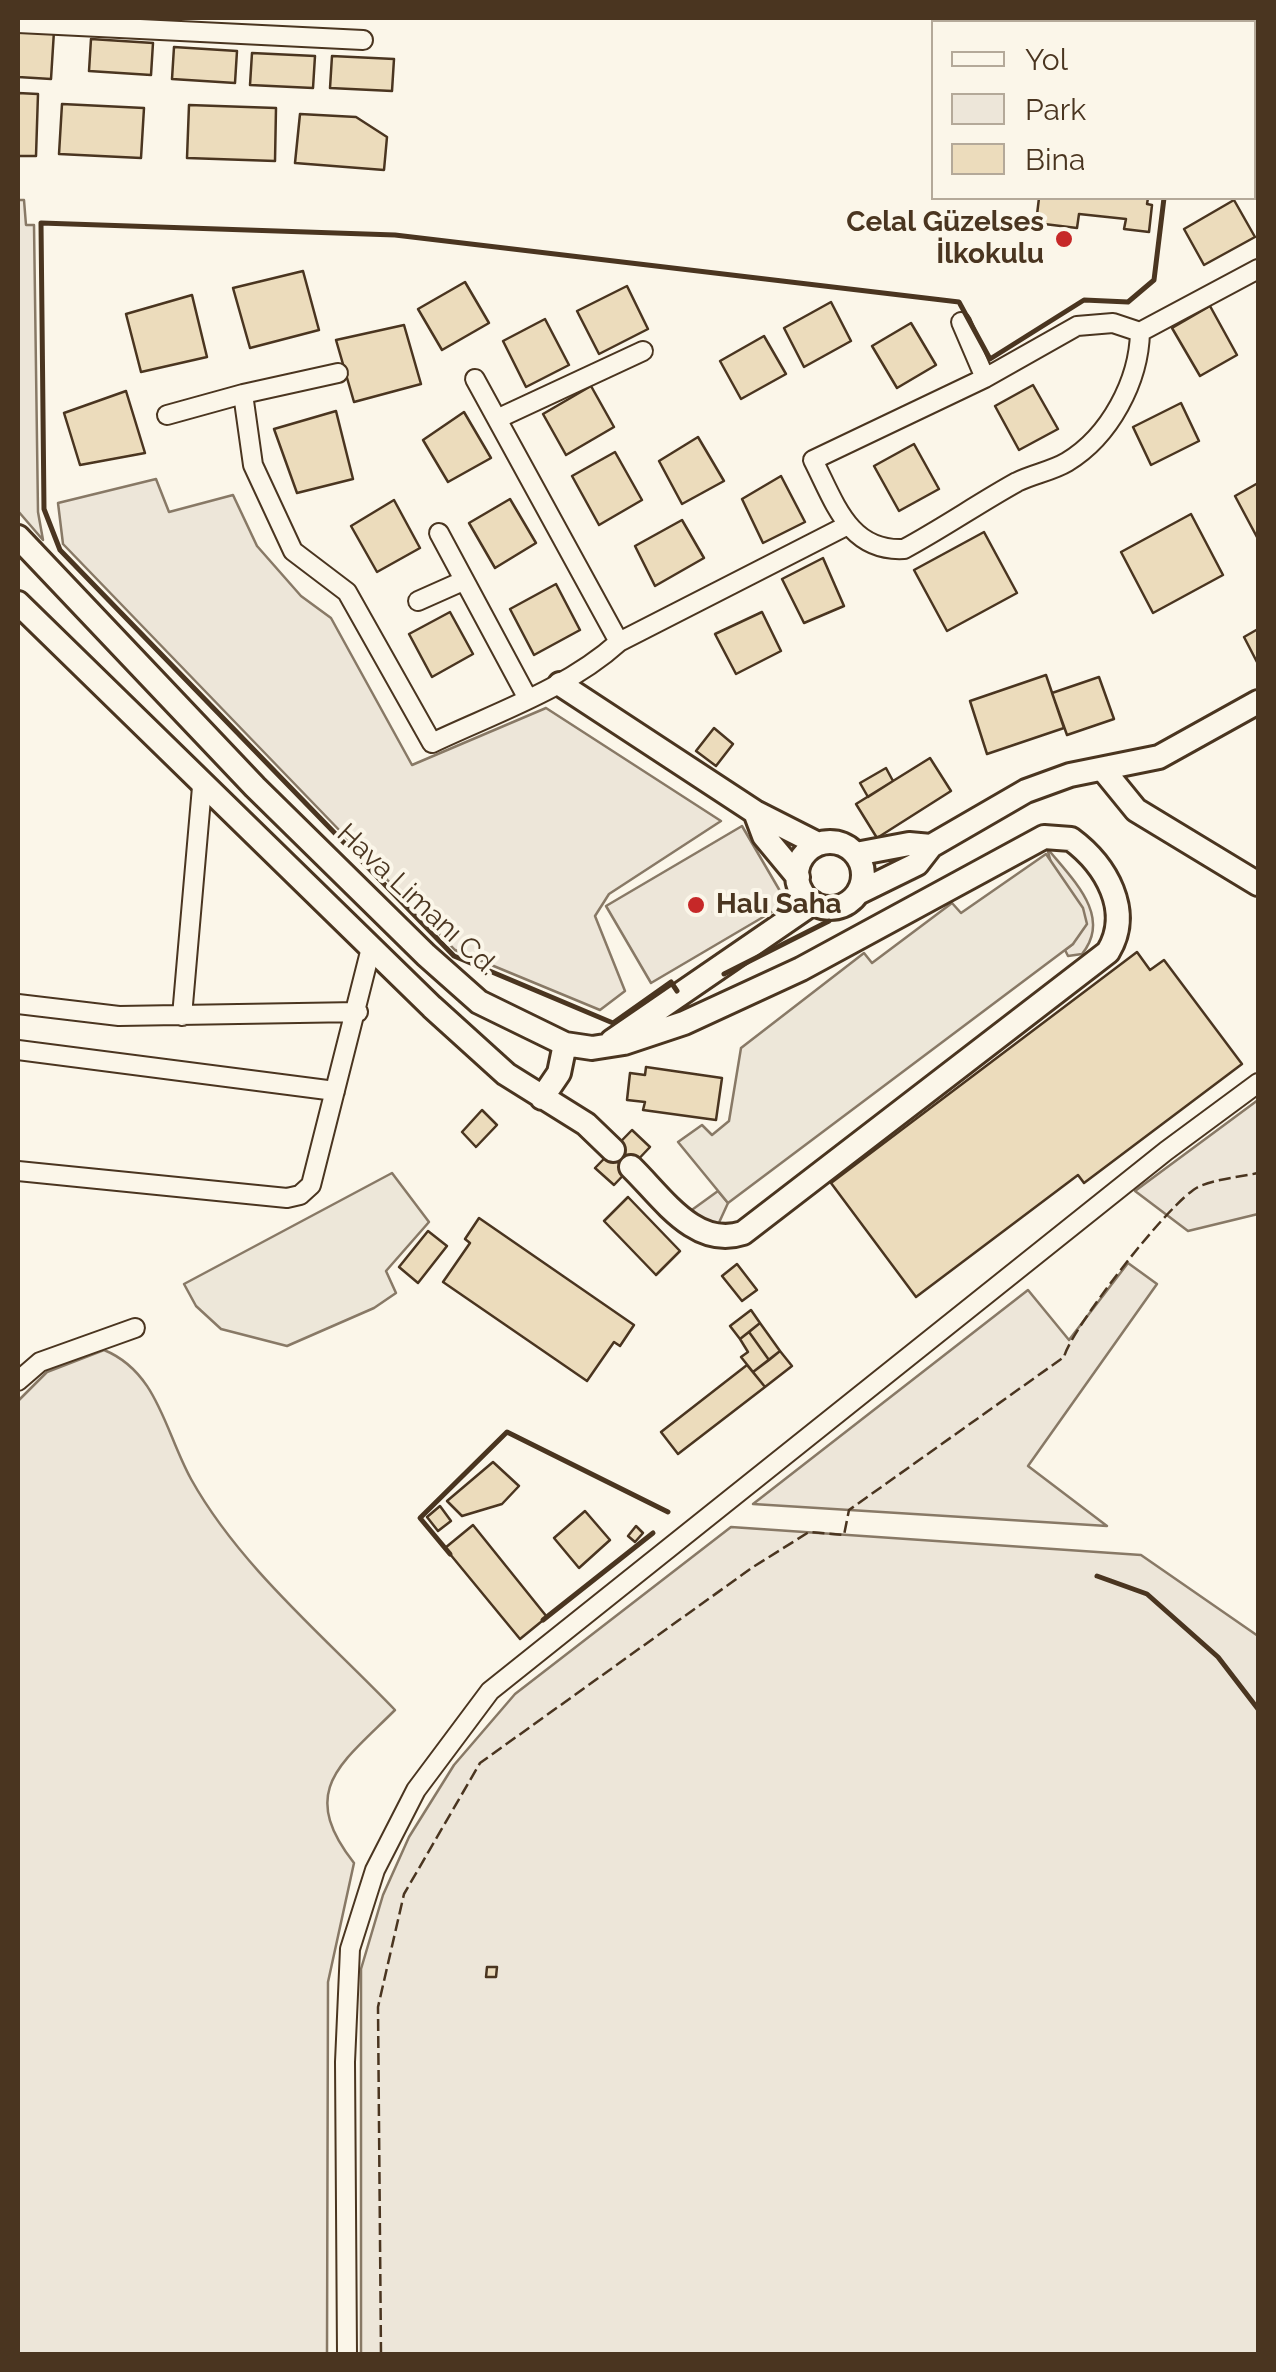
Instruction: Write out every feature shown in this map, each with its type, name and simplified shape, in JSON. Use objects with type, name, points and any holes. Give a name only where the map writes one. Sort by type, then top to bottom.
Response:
[{"type":"street","points":[[18,23],[363,40]]},
{"type":"street","points":[[1140,332],[1139,359],[1131,384],[1099,434],[1068,462],[1020,480],[904,549],[885,550],[866,544],[846,526],[813,460],[985,378],[1077,326],[1113,323],[1140,332],[1258,268]]},
{"type":"street","points":[[962,322],[985,378]]},
{"type":"street","points":[[499,418],[643,351]]},
{"type":"street","points":[[167,415],[338,373]]},
{"type":"street","points":[[475,380],[619,642]]},
{"type":"street","points":[[243,394],[253,465],[293,551],[347,592],[432,743],[560,684],[596,663],[619,642],[846,526]]},
{"type":"street","points":[[440,533],[527,697]]},
{"type":"street","name":"Hava Limanı Cd.","points":[[18,537],[255,787],[426,956],[480,1002],[565,1044],[606,1046],[684,1023],[801,969],[1044,837],[1071,838],[1081,846],[1118,904],[1117,937],[1089,971],[743,1233],[717,1238],[699,1233],[631,1167]]},
{"type":"street","points":[[418,601],[463,580]]},
{"type":"street","points":[[18,603],[202,787],[506,1074],[586,1124],[613,1150]]},
{"type":"street","points":[[560,684],[755,812],[818,844],[839,843],[856,854],[863,873],[858,892]]},
{"type":"street","points":[[606,1046],[813,903],[842,906],[858,892],[917,864],[931,846],[1026,791],[1070,775],[1105,772],[1159,757],[1258,702]]},
{"type":"street","points":[[1105,772],[1136,810],[1258,884]]},
{"type":"street","points":[[182,1016],[202,787]]},
{"type":"street","points":[[755,812],[764,836],[798,877],[813,903]]},
{"type":"street","points":[[798,877],[803,858],[818,844]]},
{"type":"street","points":[[856,854],[909,844],[931,846]]},
{"type":"street","points":[[18,1171],[286,1198],[300,1195],[310,1185],[358,1012],[371,948]]},
{"type":"street","points":[[18,1004],[119,1016],[358,1012]]},
{"type":"street","points":[[542,1098],[560,1073],[565,1044]]},
{"type":"street","points":[[18,1050],[335,1091]]},
{"type":"street","points":[[347,2354],[345,2062],[350,1949],[375,1870],[416,1790],[490,1690],[1258,1083]]},
{"type":"street","points":[[18,1381],[40,1362],[135,1328]]},
{"type":"green space","points":[[18,200],[24,200],[26,225],[34,225],[38,512],[43,540],[18,511]]},
{"type":"green space","points":[[156,479],[169,512],[233,495],[257,546],[301,596],[331,618],[412,765],[546,708],[721,821],[609,894],[595,916],[625,991],[600,1010],[455,950],[63,544],[58,503]]},
{"type":"green space","name":"Halı Saha","points":[[742,826],[787,903],[651,983],[606,906]]},
{"type":"green space","points":[[1047,848],[1086,898],[1091,912],[1090,940],[1082,954],[1068,956],[1065,950],[1073,944]]},
{"type":"green space","points":[[1258,1100],[1258,1214],[1188,1231],[1135,1191]]},
{"type":"green space","points":[[718,1191],[728,1203],[717,1227],[689,1212]]},
{"type":"green space","points":[[1128,1263],[1157,1284],[1028,1466],[1107,1526],[753,1504],[1028,1290],[1069,1340]]},
{"type":"green space","points":[[104,1350],[122,1360],[148,1388],[191,1479],[234,1542],[395,1710],[343,1763],[328,1797],[329,1816],[337,1838],[354,1863],[328,1982],[327,2354],[18,2354],[18,1401],[47,1372]]},
{"type":"green space","points":[[731,1527],[1141,1555],[1258,1636],[1258,2354],[361,2354],[361,1969],[383,1895],[409,1837],[454,1765],[515,1694]]},
{"type":"shaded area","points":[[1046,854],[1083,908],[1087,924],[1073,944],[728,1203],[678,1142],[702,1125],[712,1135],[729,1121],[741,1048],[864,953],[872,963],[952,903],[961,913]]},
{"type":"shaded area","points":[[392,1173],[429,1222],[386,1271],[396,1293],[374,1308],[287,1346],[221,1329],[196,1306],[184,1284]]},
{"type":"building","points":[[1258,18],[1258,57],[1256,20],[1236,20]]},
{"type":"building","points":[[18,29],[54,31],[51,79],[18,77]]},
{"type":"building","points":[[91,39],[153,43],[151,75],[89,71]]},
{"type":"building","points":[[174,47],[237,51],[235,83],[172,79]]},
{"type":"building","points":[[252,53],[315,56],[313,88],[250,85]]},
{"type":"building","points":[[332,56],[394,59],[392,91],[330,88]]},
{"type":"building","points":[[18,93],[38,94],[36,156],[18,156]]},
{"type":"building","points":[[62,104],[144,108],[141,158],[59,154]]},
{"type":"building","points":[[189,105],[276,108],[275,161],[187,158]]},
{"type":"building","points":[[300,114],[356,117],[387,137],[384,170],[295,163]]},
{"type":"building","points":[[1039,200],[1148,200],[1147,204],[1152,205],[1149,232],[1124,229],[1126,219],[1079,214],[1077,228],[1036,223]]},
{"type":"building","points":[[1234,200],[1255,237],[1204,265],[1184,229]]},
{"type":"building","points":[[303,271],[319,330],[250,348],[233,288]]},
{"type":"building","points":[[465,282],[489,323],[442,350],[418,309]]},
{"type":"building","points":[[627,286],[648,329],[599,354],[577,311]]},
{"type":"building","points":[[192,295],[207,357],[141,372],[126,314]]},
{"type":"building","points":[[831,302],[851,341],[804,367],[784,328]]},
{"type":"building","points":[[1210,306],[1237,355],[1200,376],[1172,328]]},
{"type":"building","points":[[545,319],[569,365],[526,387],[503,341]]},
{"type":"building","points":[[911,323],[936,365],[897,388],[872,346]]},
{"type":"building","points":[[404,325],[421,384],[354,402],[336,340]]},
{"type":"building","points":[[764,336],[786,374],[741,399],[720,361]]},
{"type":"building","points":[[1033,385],[1058,429],[1019,450],[995,406]]},
{"type":"building","points":[[591,386],[614,427],[566,455],[543,414]]},
{"type":"building","points":[[126,391],[145,453],[80,465],[64,413]]},
{"type":"building","points":[[1181,403],[1199,441],[1151,465],[1133,427]]},
{"type":"building","points":[[336,411],[353,479],[297,493],[274,429]]},
{"type":"building","points":[[464,412],[491,458],[448,482],[423,440]]},
{"type":"building","points":[[698,437],[724,481],[682,504],[659,461]]},
{"type":"building","points":[[914,444],[939,489],[899,511],[874,466]]},
{"type":"building","points":[[615,452],[642,500],[599,525],[572,476]]},
{"type":"building","points":[[781,476],[805,522],[763,543],[742,499]]},
{"type":"building","points":[[1258,483],[1258,539],[1235,496]]},
{"type":"building","points":[[510,499],[536,543],[495,568],[469,523]]},
{"type":"building","points":[[394,500],[420,548],[377,572],[351,526]]},
{"type":"building","points":[[1191,514],[1223,575],[1153,613],[1121,552]]},
{"type":"building","points":[[682,520],[704,558],[655,586],[635,546]]},
{"type":"building","points":[[984,532],[1017,593],[947,631],[914,570]]},
{"type":"building","points":[[823,558],[844,606],[804,623],[782,579]]},
{"type":"building","points":[[556,584],[580,630],[534,655],[510,609]]},
{"type":"building","points":[[450,612],[473,654],[432,677],[409,634]]},
{"type":"building","points":[[762,612],[781,651],[736,674],[715,634]]},
{"type":"building","points":[[1258,629],[1258,664],[1244,637]]},
{"type":"building","points":[[1046,675],[1064,728],[987,754],[970,701]]},
{"type":"building","points":[[1099,677],[1114,719],[1067,735],[1052,693]]},
{"type":"building","points":[[714,728],[733,744],[716,766],[696,751]]},
{"type":"building","points":[[930,758],[951,791],[877,838],[856,804]]},
{"type":"building","points":[[886,768],[893,781],[868,797],[860,783]]},
{"type":"building","points":[[1137,952],[1150,970],[1164,960],[1242,1064],[1084,1183],[1078,1175],[916,1297],[831,1183]]},
{"type":"building","points":[[646,1067],[722,1078],[716,1120],[643,1110],[645,1102],[627,1100],[630,1073],[645,1075]]},
{"type":"building","points":[[482,1110],[497,1125],[476,1147],[462,1132]]},
{"type":"building","points":[[632,1130],[650,1147],[614,1185],[595,1168]]},
{"type":"building","points":[[628,1197],[680,1251],[656,1275],[604,1221]]},
{"type":"building","points":[[479,1218],[634,1325],[620,1346],[614,1342],[587,1381],[443,1282],[470,1243],[465,1239]]},
{"type":"building","points":[[428,1231],[447,1246],[418,1283],[399,1267]]},
{"type":"building","points":[[737,1264],[757,1290],[742,1301],[722,1276]]},
{"type":"building","points":[[751,1310],[760,1323],[740,1339],[730,1326]]},
{"type":"building","points":[[760,1323],[780,1351],[769,1360],[749,1332]]},
{"type":"building","points":[[749,1332],[769,1360],[753,1372],[741,1357],[748,1352],[740,1339]]},
{"type":"building","points":[[780,1351],[792,1366],[765,1387],[753,1372]]},
{"type":"building","points":[[747,1365],[765,1387],[678,1454],[661,1432]]},
{"type":"building","points":[[493,1462],[519,1486],[502,1504],[462,1516],[447,1501]]},
{"type":"building","points":[[440,1506],[451,1521],[438,1531],[427,1517]]},
{"type":"building","points":[[585,1511],[610,1540],[579,1568],[554,1538]]},
{"type":"building","points":[[473,1525],[547,1617],[520,1639],[445,1548]]},
{"type":"building","points":[[636,1526],[643,1533],[635,1542],[628,1536]]},
{"type":"building","points":[[487,1967],[497,1967],[496,1977],[486,1977]]},
{"type":"fence","points":[[381,2354],[378,2007],[404,1894],[480,1763],[753,1567],[809,1532],[844,1535],[849,1510],[1064,1357],[1102,1295],[1184,1197],[1205,1184],[1258,1173]]},
{"type":"wall","points":[[677,991],[671,982],[613,1023],[454,956],[60,550],[44,509],[41,223],[395,235],[959,302],[990,359],[1084,300],[1128,302],[1154,280],[1164,200]]},
{"type":"wall","points":[[724,974],[829,921]]},
{"type":"wall","points":[[450,1554],[420,1518],[507,1432],[668,1512]]},
{"type":"wall","points":[[543,1620],[653,1533]]},
{"type":"wall","points":[[1097,1576],[1147,1594],[1218,1657],[1258,1709]]},
{"type":"place","name":"Celal Güzelses İlkokulu","points":[[1064,239]]},
{"type":"place","name":"Halı Saha","points":[[696,905]]}]
